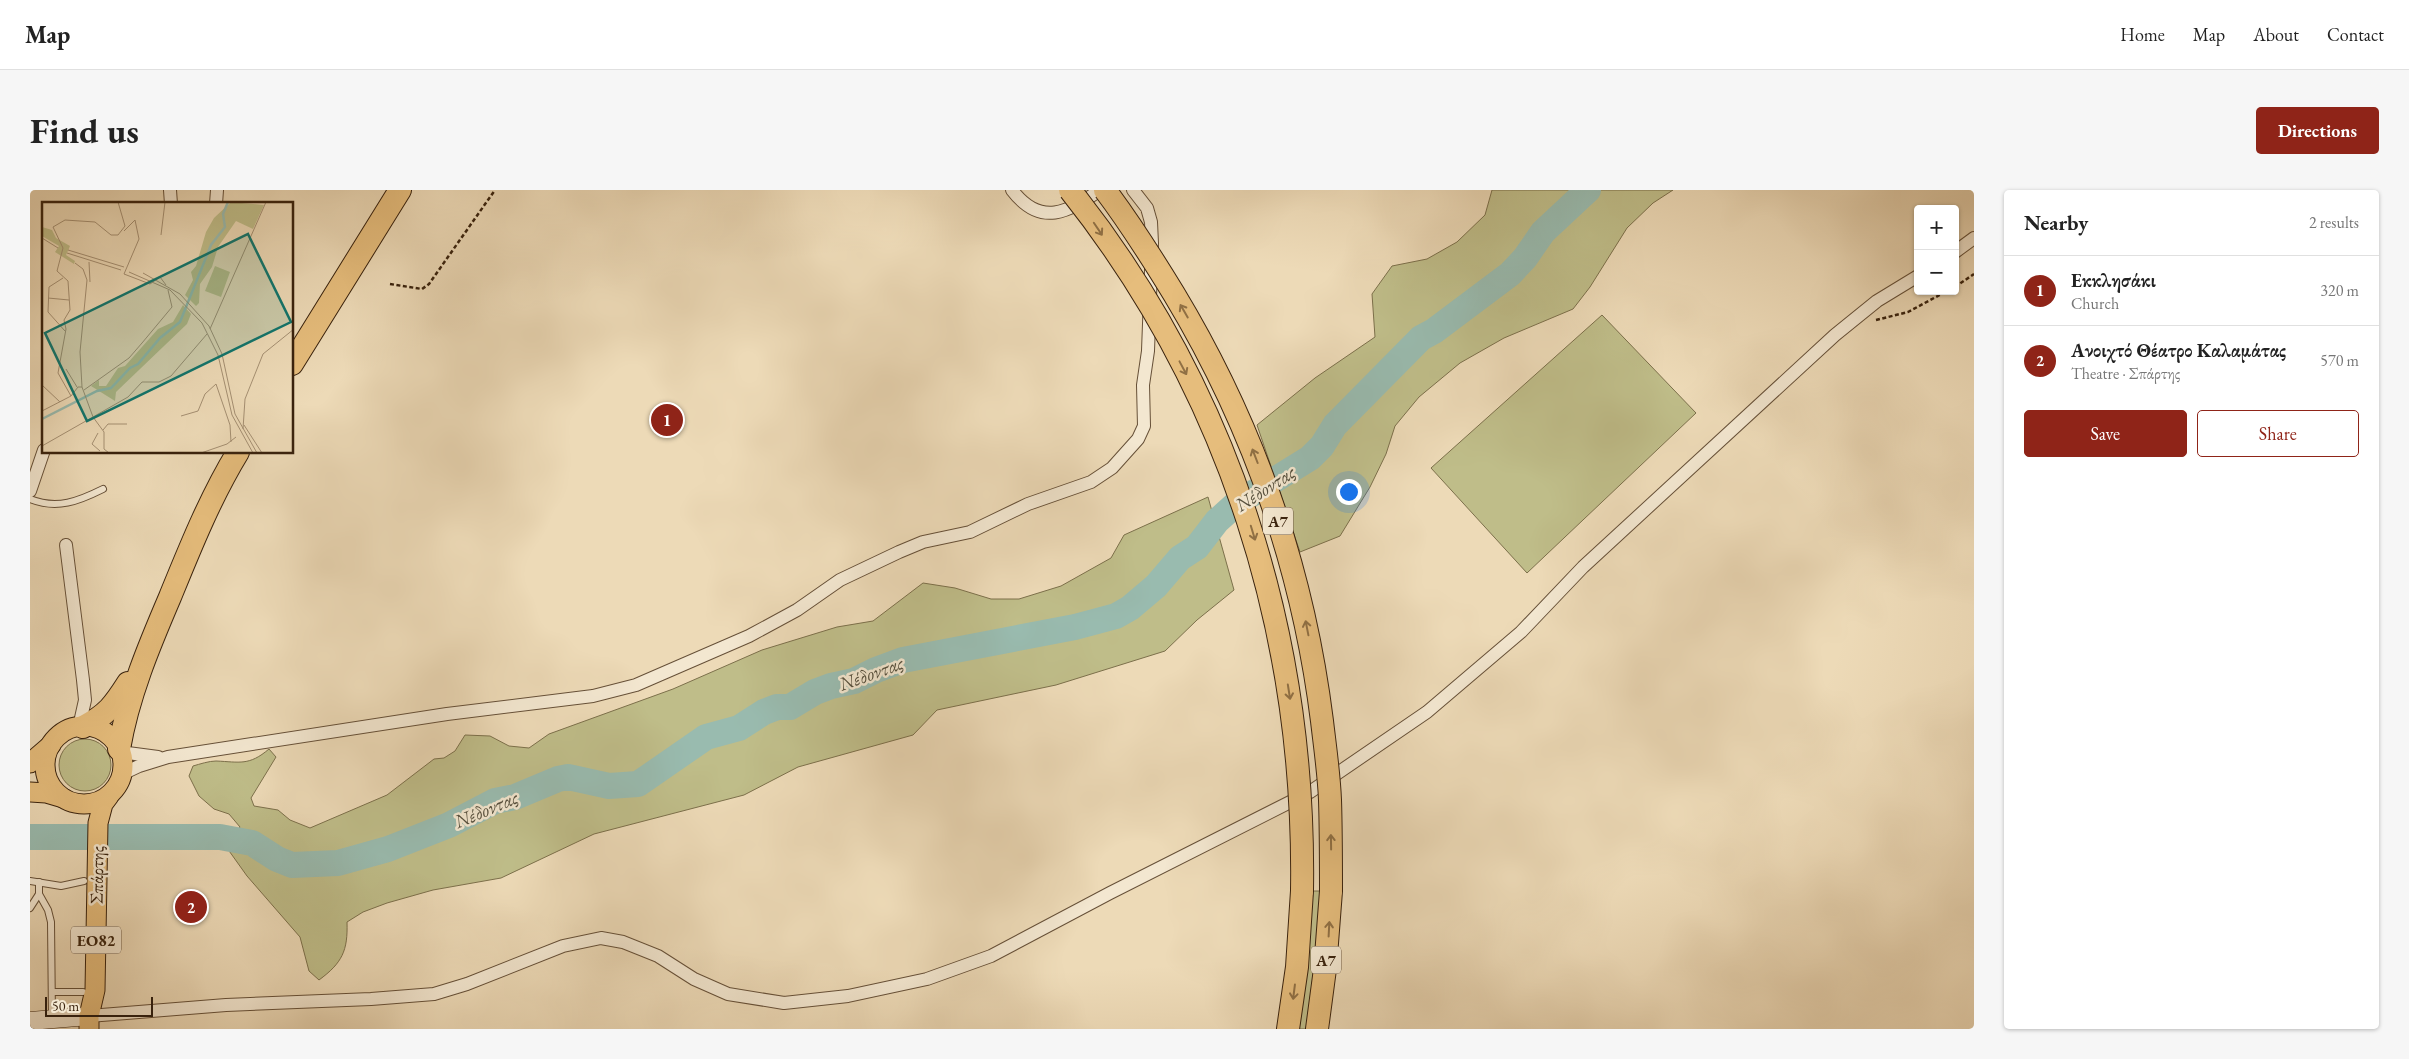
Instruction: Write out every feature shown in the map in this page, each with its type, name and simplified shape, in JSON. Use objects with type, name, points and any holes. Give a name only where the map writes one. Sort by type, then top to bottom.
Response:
[{"type":"highway","points":[[294,361],[400,190]]},
{"type":"highway","points":[[342,283],[414,190]]},
{"type":"highway","name":"Α7","points":[[1070,190],[1134,283],[1185,371],[1223,450],[1252,531],[1276,617],[1291,701],[1302,804],[1302,891],[1297,967],[1288,1029]]},
{"type":"highway","name":"Α7","points":[[1105,190],[1157,265],[1210,357],[1249,438],[1279,522],[1303,611],[1319,699],[1330,798],[1331,890],[1325,969],[1317,1029]]},
{"type":"highway","points":[[120,750],[126,712],[146,652],[196,534],[237,454]]},
{"type":"highway","points":[[77,725],[102,717],[114,705],[146,652]]},
{"type":"main road","points":[[30,763],[54,739],[77,725],[94,728],[105,733],[120,750],[123,762],[122,774]]},
{"type":"main road","points":[[54,739],[46,756],[47,777],[51,786],[81,811]]},
{"type":"main road","name":"ΕΟ82","points":[[108,796],[116,787],[122,774]]},
{"type":"main road","points":[[30,792],[46,793],[81,811]]},
{"type":"main road","name":"Σπάρτης","points":[[89,1023],[95,990],[91,860],[81,811],[103,804],[108,796]]},
{"type":"main road","points":[[81,811],[108,796]]},
{"type":"main road","name":"Σπάρτης","points":[[89,1023],[83,992],[84,881],[91,860]]},
{"type":"street","points":[[1012,190],[1025,204],[1050,213],[1069,211],[1100,190]]},
{"type":"street","points":[[122,774],[139,766],[168,757],[447,714],[593,696],[636,685],[749,636],[797,610],[840,580],[899,552],[922,542],[970,532],[1028,504],[1091,482],[1112,468],[1138,439],[1144,426],[1143,385],[1148,351],[1152,243],[1151,222],[1147,208],[1133,190]]},
{"type":"street","points":[[1958,250],[1974,238]]},
{"type":"street","points":[[30,1021],[52,1020],[89,1023],[226,1004],[371,999],[434,994],[467,984],[563,946],[601,938],[623,942],[658,956],[694,979],[728,994],[784,1003],[848,996],[927,979],[992,956],[1310,792],[1427,712],[1521,632],[1583,567],[1835,335],[1877,301],[1914,278]]},
{"type":"street","points":[[30,491],[43,454]]},
{"type":"street","points":[[66,545],[84,680],[85,700],[77,725]]},
{"type":"street","points":[[120,750],[136,756],[168,757]]},
{"type":"lane","points":[[30,499],[51,505],[68,504],[103,489]]},
{"type":"lane","points":[[30,881],[61,886],[84,881]]},
{"type":"lane","points":[[39,882],[39,894],[48,910],[51,922],[52,1020]]},
{"type":"lane","points":[[30,908],[39,894]]},
{"type":"lane","points":[[52,992],[83,992]]},
{"type":"path","points":[[390,284],[422,289],[429,284],[495,190]]},
{"type":"path","points":[[1959,284],[1974,274]]},
{"type":"path","points":[[1870,321],[1908,312],[1940,295]]},
{"type":"path","points":[[54,739],[77,725]]},
{"type":"shaded area","points":[[1492,190],[1673,190],[1653,203],[1627,228],[1590,287],[1573,309],[1504,338],[1460,363],[1419,397],[1395,426],[1386,454],[1370,487],[1340,536],[1300,552],[1257,425],[1315,378],[1375,337],[1372,294],[1392,266],[1427,259],[1457,242],[1485,215]]},
{"type":"shaded area","points":[[1602,315],[1696,413],[1527,573],[1431,468]]},
{"type":"shaded area","points":[[1208,497],[1234,590],[1197,620],[1165,651],[1056,685],[937,710],[913,735],[798,767],[744,795],[594,834],[501,878],[433,890],[363,912],[347,922],[345,949],[342,956],[333,968],[319,980],[309,971],[300,937],[247,876],[227,848],[240,827],[229,814],[214,809],[199,796],[189,776],[193,766],[213,761],[250,761],[269,749],[276,757],[251,798],[254,806],[278,810],[290,820],[310,828],[387,795],[434,759],[444,758],[455,751],[465,735],[490,736],[509,746],[529,748],[549,734],[673,689],[762,650],[837,627],[873,621],[923,583],[955,588],[991,599],[1019,599],[1061,586],[1111,558],[1124,535]]},
{"type":"shaded area","points":[[85,739],[95,741],[103,747],[109,755],[111,765],[109,775],[103,783],[95,789],[85,791],[75,789],[67,783],[61,775],[59,765],[61,755],[67,747],[75,741]]},
{"type":"shaded area","points":[[1313,891],[1320,891],[1319,931],[1306,1029],[1299,1029],[1307,970]]},
{"type":"waterway","name":"Νέδoντας","points":[[30,837],[220,837],[252,843],[277,859],[292,865],[338,863],[388,849],[449,825],[495,801],[515,797],[558,779],[568,777],[609,786],[638,784],[706,737],[739,728],[764,712],[777,707],[790,707],[815,692],[854,681],[903,660],[1075,627],[1116,616],[1130,608],[1156,586],[1180,558],[1197,547],[1217,521],[1237,503],[1310,458],[1322,446],[1335,425],[1421,338],[1434,331],[1510,274],[1525,258],[1543,232],[1588,190]]},
{"type":"place","name":"Εκκλησάκι","points":[[667,420]]},
{"type":"place","name":"Ανοιχτό Θέατρο Καλαμάτας","points":[[191,907]]}]
